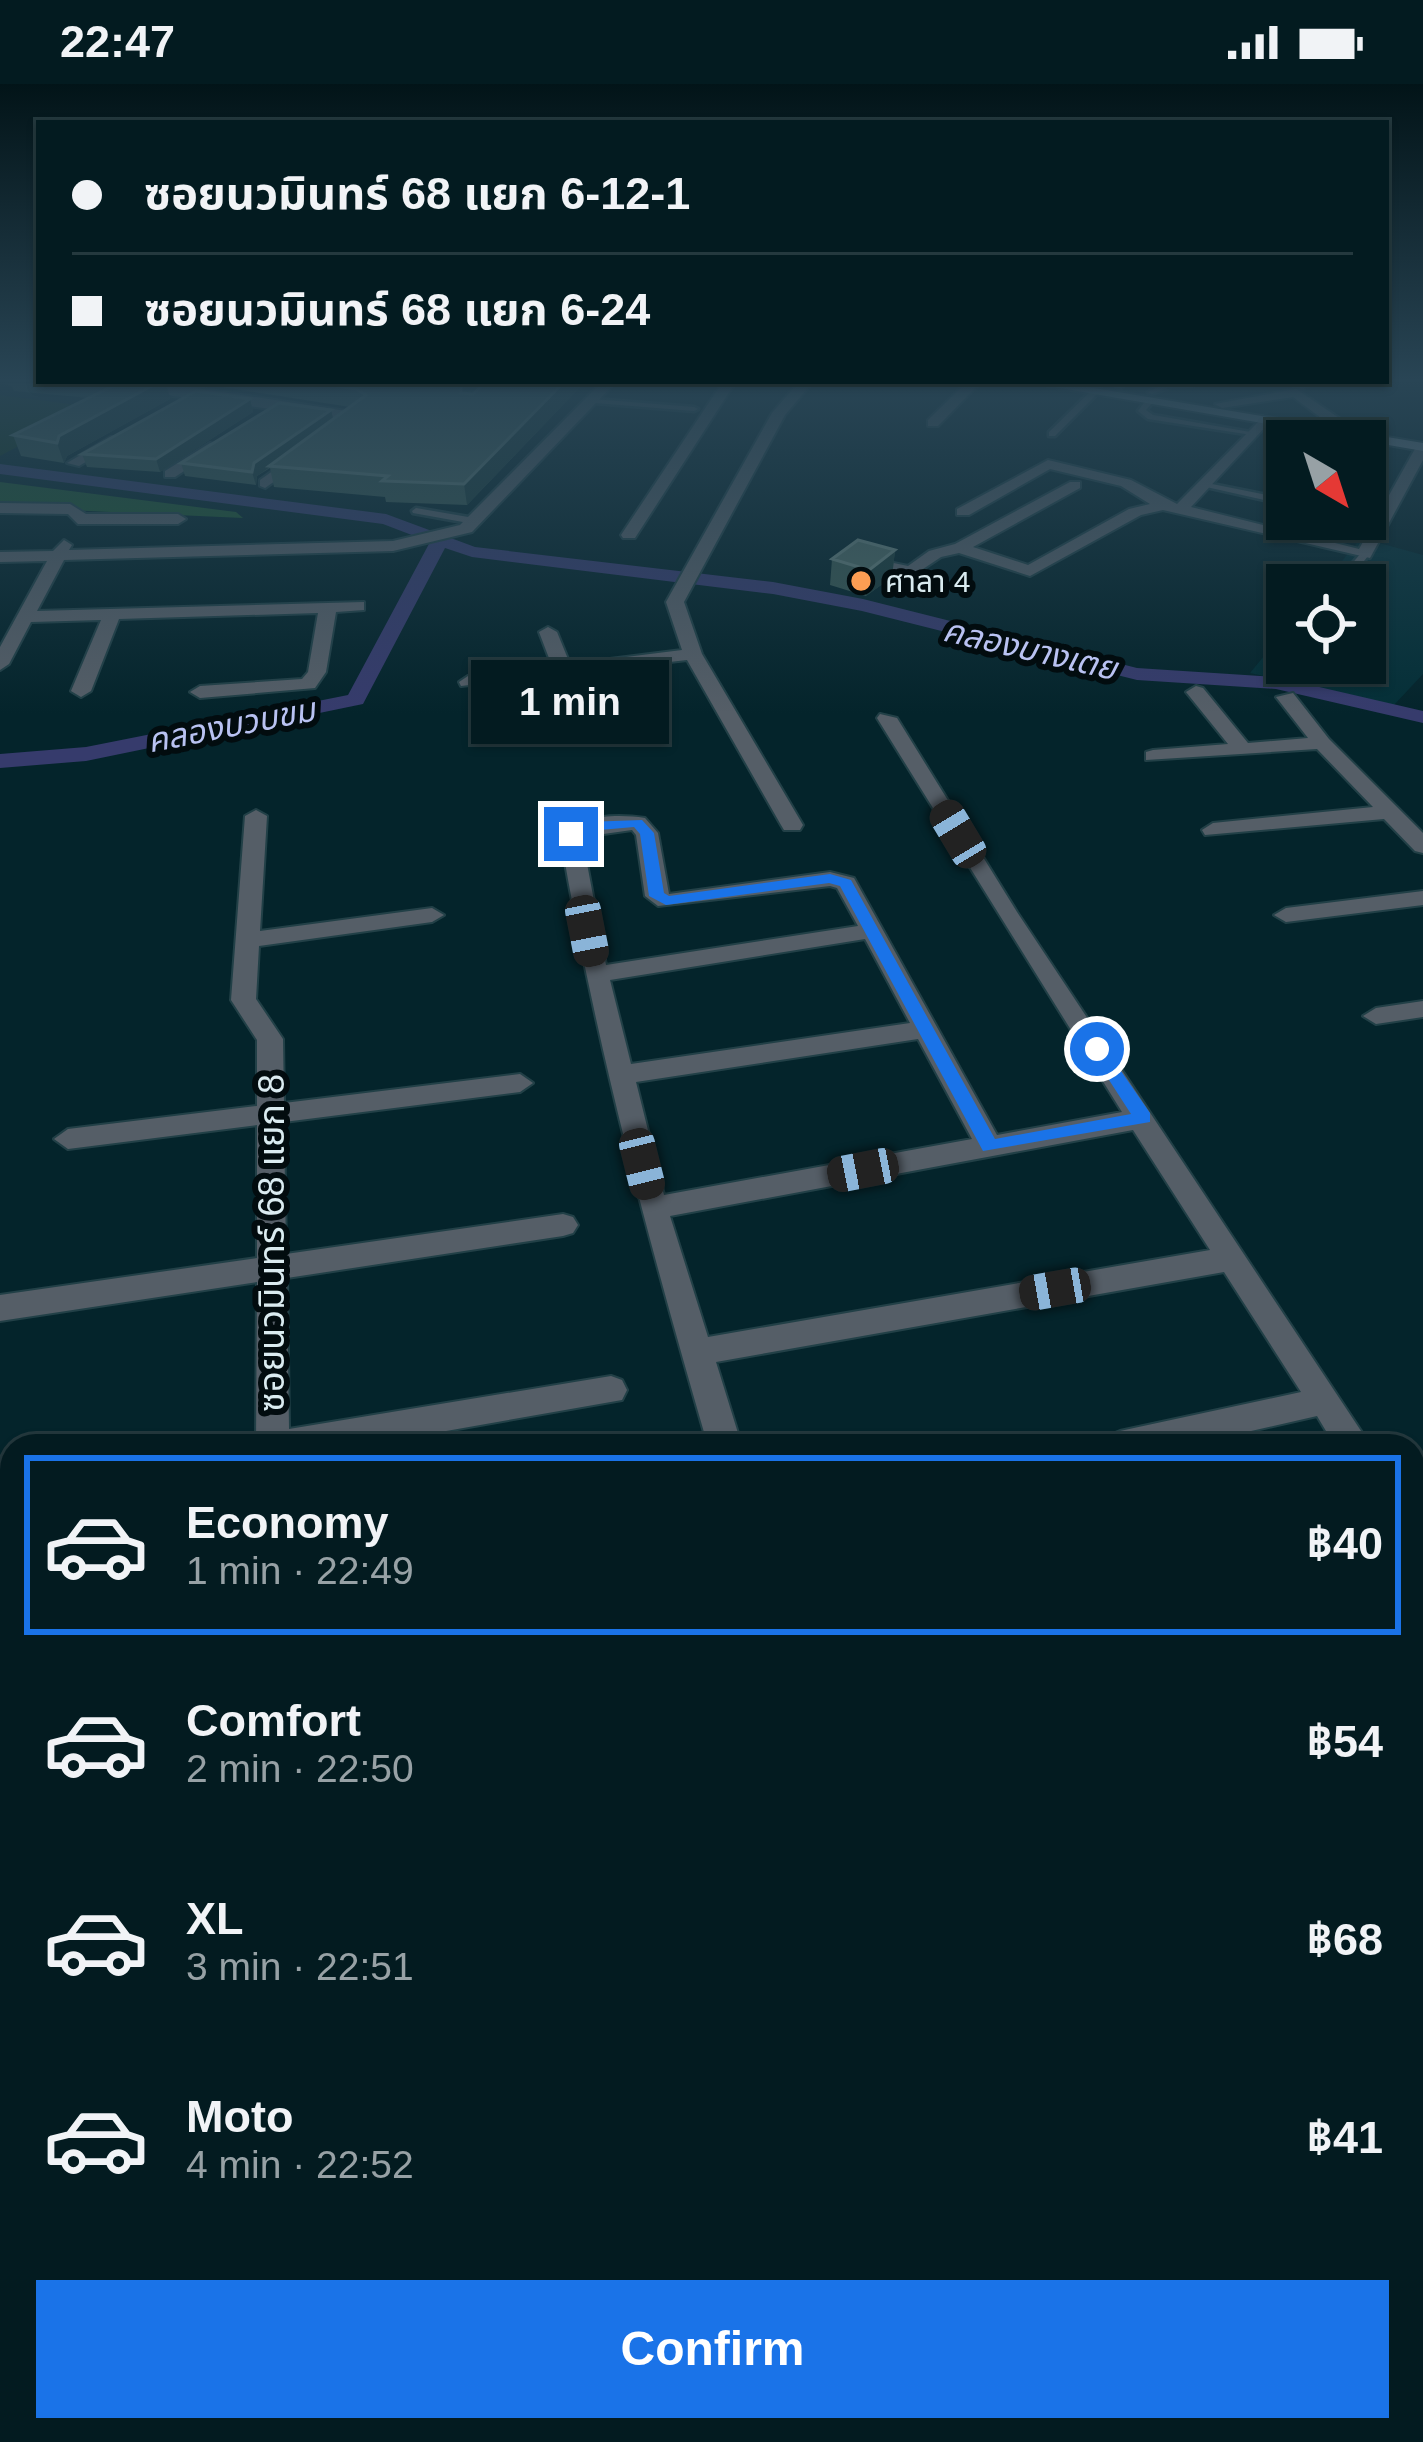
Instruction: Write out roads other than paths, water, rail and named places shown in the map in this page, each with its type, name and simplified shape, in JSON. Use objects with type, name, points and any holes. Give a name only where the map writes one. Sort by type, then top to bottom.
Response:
[{"type":"street","points":[[0,557],[393,546],[470,525],[502,493]]},
{"type":"street","points":[[629,535],[657,493]]},
{"type":"street","points":[[735,493],[675,602],[693,654],[792,824]]},
{"type":"street","points":[[963,512],[997,493]]},
{"type":"street","points":[[879,565],[911,572],[935,554],[961,547],[1060,493]]},
{"type":"street","points":[[1142,493],[1163,505]]},
{"type":"street","points":[[1183,507],[1196,493]]},
{"type":"street","points":[[961,547],[975,556],[1030,572],[1135,512],[1163,505],[1364,556],[1398,493]]},
{"type":"street","points":[[0,508],[78,512],[58,557],[8,637],[0,664]]},
{"type":"street","points":[[78,519],[178,519]]},
{"type":"street","points":[[26,607],[112,614],[358,606]]},
{"type":"street","points":[[200,692],[308,683],[317,672],[328,607]]},
{"type":"street","points":[[81,691],[112,614]]},
{"type":"street","points":[[548,632],[563,670]]},
{"type":"street","points":[[468,682],[693,654]]},
{"type":"street","points":[[1196,692],[1243,749]]},
{"type":"street","points":[[1286,697],[1322,742],[1423,846]]},
{"type":"street","points":[[887,718],[1005,912],[1346,1434]]},
{"type":"street","points":[[1154,756],[1322,742]]},
{"type":"street","points":[[1213,830],[1390,812]]},
{"type":"street","points":[[256,816],[246,940],[432,915]]},
{"type":"street","points":[[721,1434],[653,1208],[596,974],[569,844],[571,834],[585,826],[637,823],[647,833],[656,896],[666,901],[830,879],[846,884],[990,1147]]},
{"type":"street","points":[[1286,915],[1423,898]]},
{"type":"street","points":[[596,974],[872,931]]},
{"type":"street","name":"ซอยนวมินทร์ 68 แยก 8","points":[[246,940],[243,1000],[270,1039],[273,1434]]},
{"type":"street","points":[[1376,1016],[1423,1009]]},
{"type":"street","points":[[620,1075],[925,1029]]},
{"type":"street","points":[[68,1139],[520,1083]]},
{"type":"street","points":[[653,1208],[1143,1118]]},
{"type":"street","points":[[0,1308],[563,1225]]},
{"type":"street","points":[[697,1352],[1234,1258]]},
{"type":"street","points":[[345,1434],[610,1390]]},
{"type":"street","points":[[1175,1434],[1323,1402]]},
{"type":"lane","points":[[416,512],[470,525]]},
{"type":"lane","points":[[1357,564],[1364,556]]},
{"type":"waterway","name":"คลองบางเตย","points":[[186,493],[386,519],[472,552],[773,588],[863,605],[1137,674],[1276,683],[1423,717]]},
{"type":"waterway","name":"คลองบวบขม","points":[[0,761],[86,754],[356,700],[440,541]]},
{"type":"place","name":"ศาลา 4","points":[[861,581]]}]
